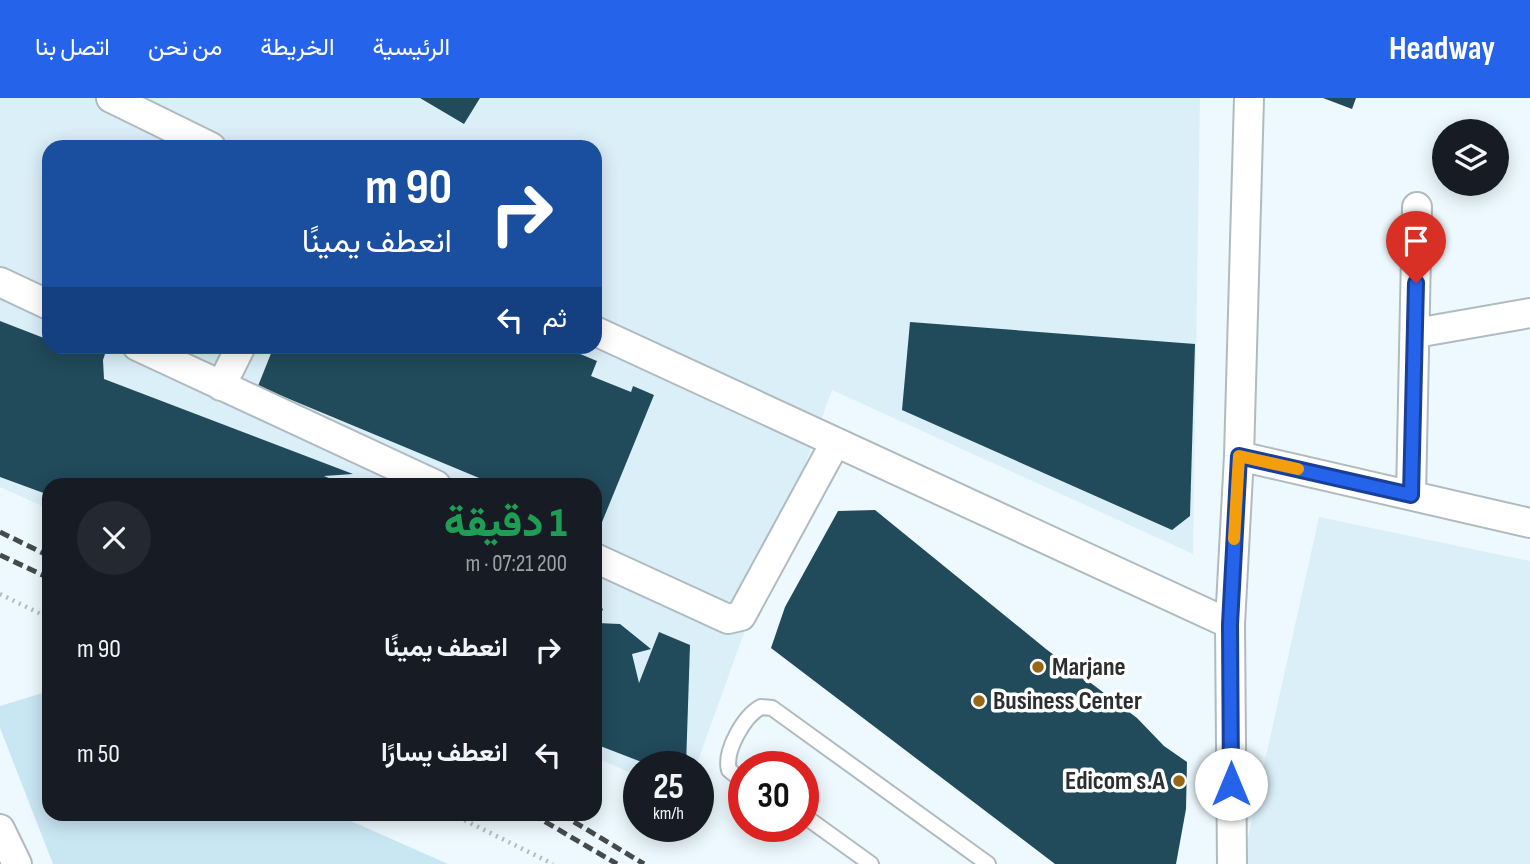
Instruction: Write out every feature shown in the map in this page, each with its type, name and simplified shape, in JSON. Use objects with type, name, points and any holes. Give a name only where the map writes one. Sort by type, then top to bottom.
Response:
[{"type":"street","points":[[111,98],[197,140]]},
{"type":"street","points":[[1232,864],[1230,624],[1239,456],[1249,98]]},
{"type":"street","points":[[1411,495],[1417,207]]},
{"type":"street","points":[[0,282],[42,302]]},
{"type":"street","points":[[1416,333],[1530,313]]},
{"type":"street","points":[[602,334],[1230,624]]},
{"type":"street","points":[[153,354],[421,478]]},
{"type":"street","points":[[221,386],[236,354]]},
{"type":"street","points":[[602,561],[729,619],[736,618],[746,612],[835,443]]},
{"type":"street","points":[[1239,456],[1530,523]]},
{"type":"street","points":[[0,829],[17,864]]},
{"type":"lane","points":[[729,751],[752,713],[761,707],[772,708],[988,864]]},
{"type":"lane","points":[[819,827],[871,864]]},
{"type":"path","points":[[0,594],[42,615]]},
{"type":"path","points":[[466,821],[553,864]]},
{"type":"shaded area","points":[[0,98],[1200,98],[1193,554],[832,390],[701,751],[623,751],[623,770],[602,760],[602,478],[42,478],[42,506],[0,487]]},
{"type":"shaded area","points":[[1319,517],[1530,561],[1530,864],[1242,864]]},
{"type":"shaded area","points":[[42,693],[42,821],[351,821],[448,864],[53,864],[0,728],[0,706]]},
{"type":"building","points":[[420,98],[480,98],[464,124]]},
{"type":"building","points":[[1323,98],[1356,98],[1352,109]]},
{"type":"building","points":[[0,321],[42,337],[42,354],[105,354],[104,379],[353,474],[324,476],[329,478],[42,478],[42,492],[0,477]]},
{"type":"building","points":[[910,322],[1195,344],[1190,516],[1172,530],[902,410]]},
{"type":"building","points":[[271,354],[580,354],[597,361],[591,376],[631,392],[633,386],[654,395],[602,522],[602,478],[479,478],[258,386]]},
{"type":"building","name":"Business Center","points":[[875,510],[1046,649],[1137,718],[1164,746],[1187,762],[1186,809],[1176,864],[1055,864],[771,648],[785,607],[838,511]]},
{"type":"building","points":[[602,623],[620,624],[651,649],[632,654],[639,683],[659,632],[690,645],[686,751],[623,751],[623,755],[602,747]]},
{"type":"railway","points":[[0,532],[42,553]]},
{"type":"railway","points":[[0,555],[42,575]]},
{"type":"railway","points":[[544,821],[617,864]]},
{"type":"railway","points":[[573,821],[644,864]]},
{"type":"slow traffic","points":[[1234,539],[1239,456],[1298,469]]},
{"type":"place","name":"Marjane","points":[[1038,667]]},
{"type":"place","name":"Business Center","points":[[979,701]]},
{"type":"place","name":"Edicom s.A","points":[[1179,781]]},
{"type":"route","points":[[1231,784],[1230,624],[1239,456],[1411,495],[1416,283]]}]
